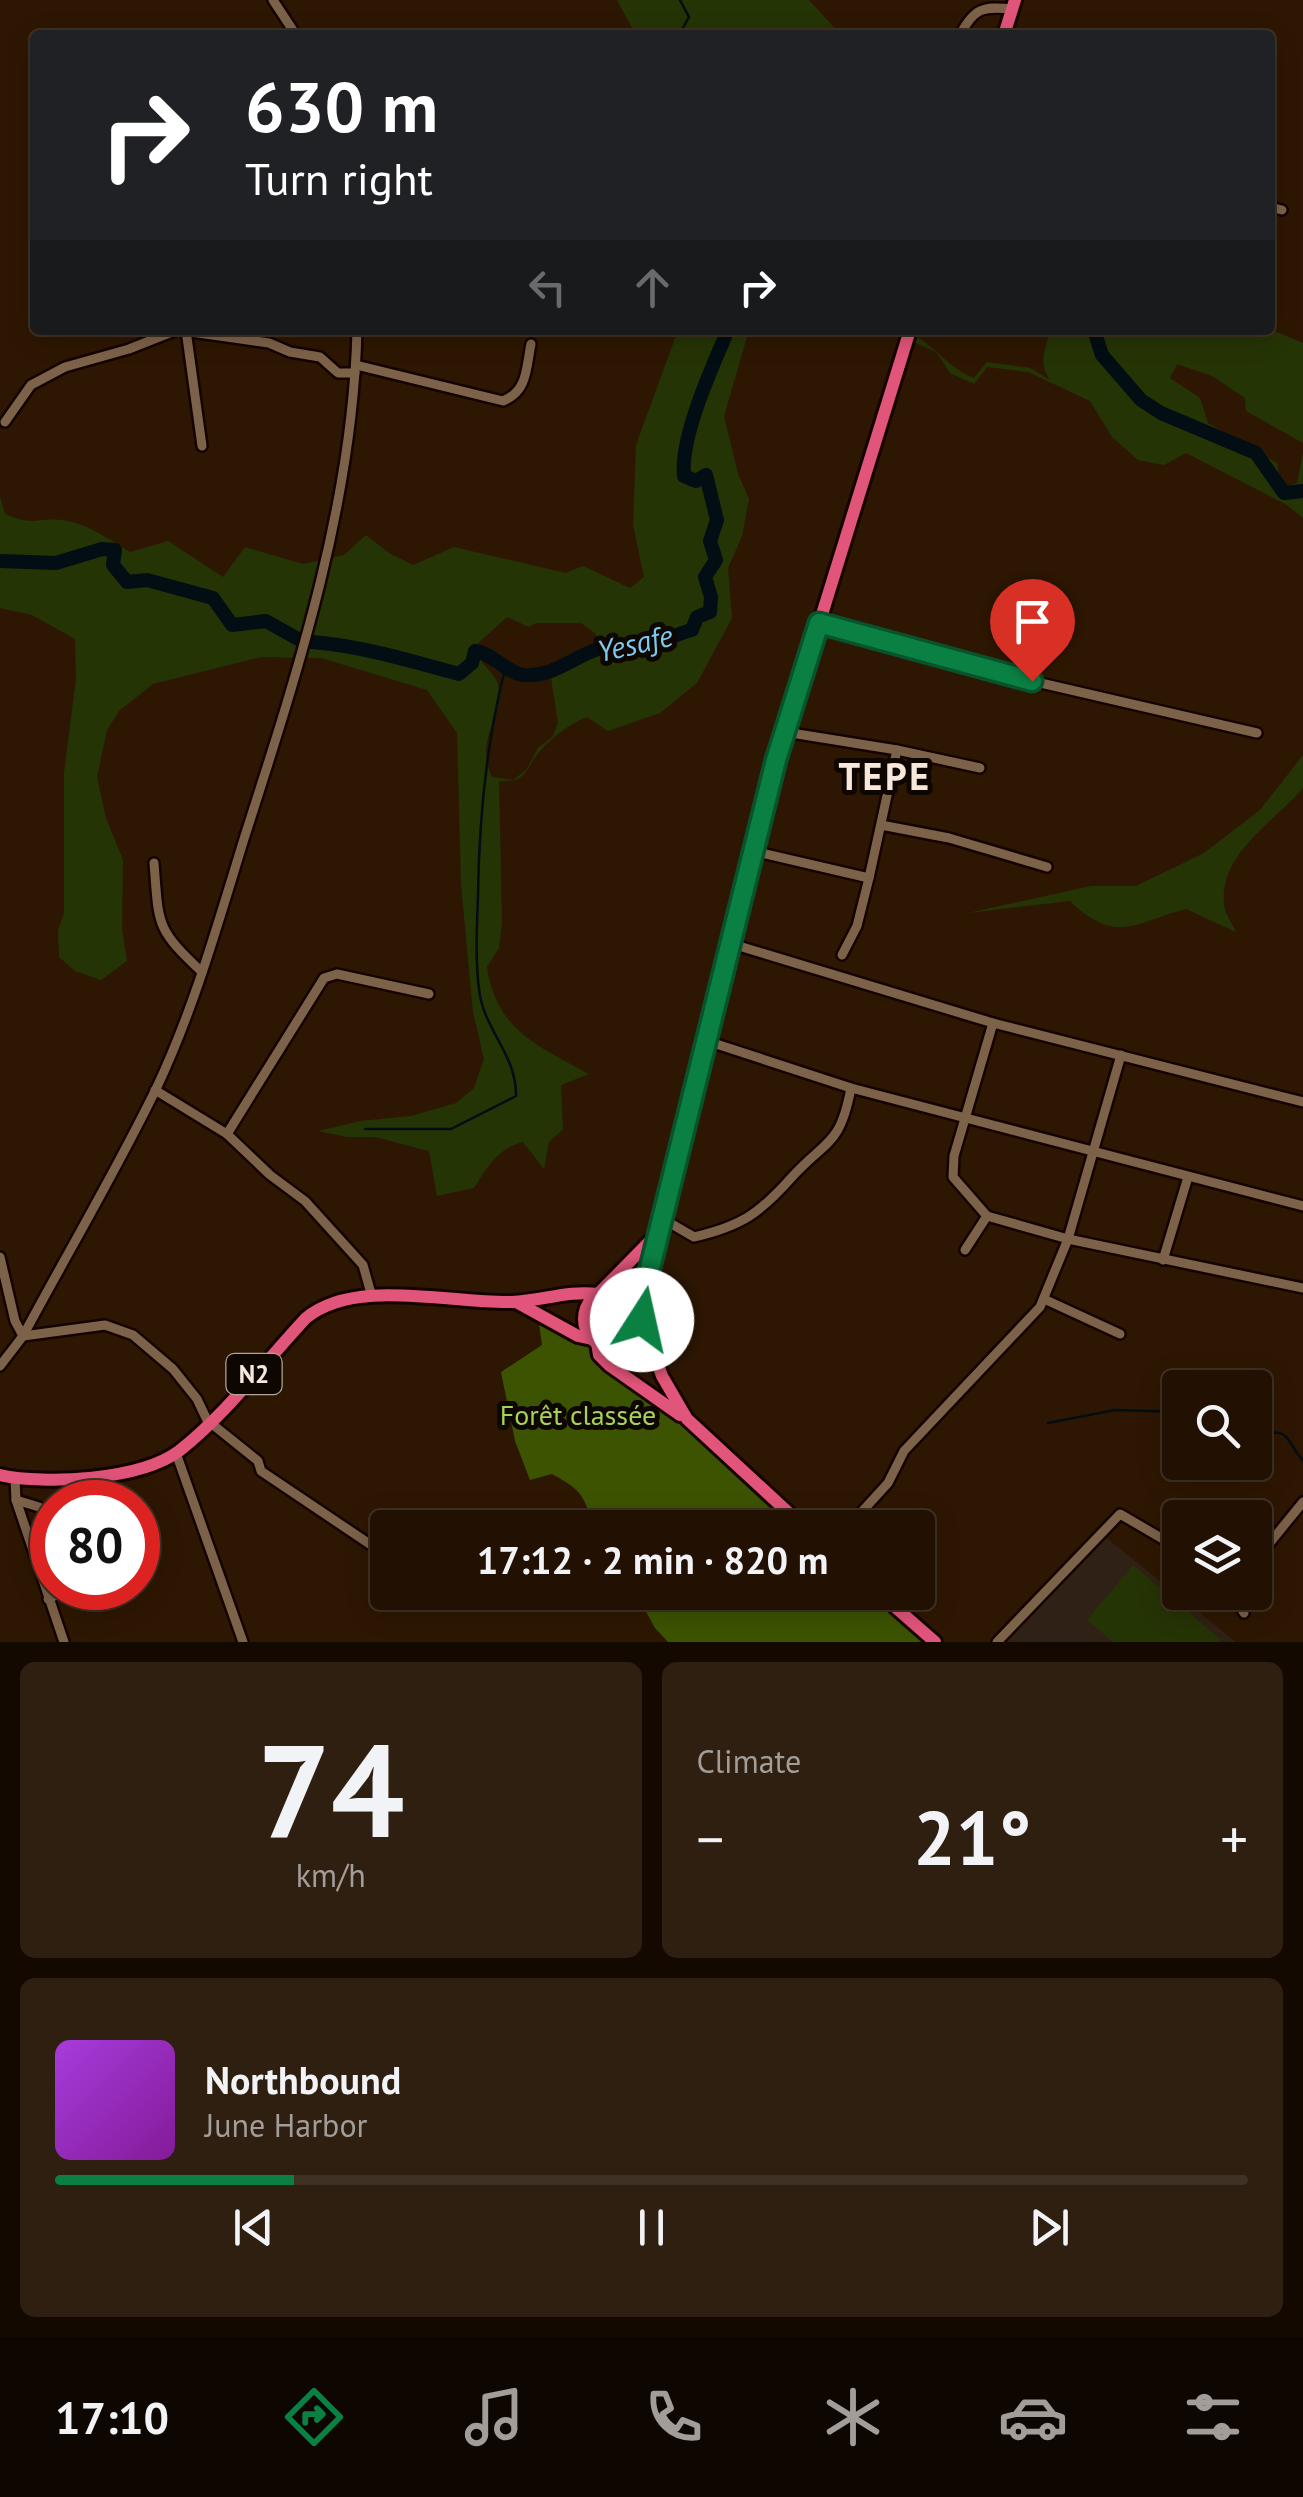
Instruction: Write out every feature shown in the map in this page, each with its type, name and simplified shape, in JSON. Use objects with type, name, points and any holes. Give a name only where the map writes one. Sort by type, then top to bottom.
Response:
[{"type":"highway","points":[[1006,30],[1014,5]]},
{"type":"highway","points":[[661,1225],[598,1294],[584,1315],[584,1324],[594,1341],[614,1348],[630,1342],[641,1314],[729,944],[785,732],[908,335]]},
{"type":"highway","points":[[598,1294],[622,1291],[641,1314]]},
{"type":"highway","name":"N2","points":[[0,1476],[48,1480],[104,1476],[176,1453],[320,1307],[336,1300],[372,1296],[515,1302],[572,1292],[598,1294]]},
{"type":"highway","name":"N2","points":[[515,1302],[594,1341],[609,1365],[687,1419],[786,1510]]},
{"type":"highway","name":"N2","points":[[641,1314],[662,1376],[687,1419]]},
{"type":"highway","points":[[899,1610],[935,1642]]},
{"type":"street","points":[[273,0],[293,30]]},
{"type":"street","points":[[964,30],[987,6],[1014,5]]},
{"type":"street","points":[[1275,209],[1282,210]]},
{"type":"street","points":[[6,422],[30,386],[65,367],[164,335]]},
{"type":"street","points":[[188,335],[202,446]]},
{"type":"street","points":[[214,335],[269,343],[290,352],[320,357],[338,373],[356,369],[503,401],[516,396],[524,385],[531,344]]},
{"type":"street","points":[[0,1366],[23,1336],[155,1090],[202,972],[282,724],[329,546],[356,369],[357,335]]},
{"type":"street","points":[[819,623],[1032,681],[1257,733]]},
{"type":"street","points":[[785,732],[980,768]]},
{"type":"street","points":[[842,956],[857,926],[897,750]]},
{"type":"street","points":[[881,825],[948,838],[1047,867]]},
{"type":"street","points":[[753,852],[869,878]]},
{"type":"street","points":[[154,863],[159,923],[172,944],[202,972]]},
{"type":"street","points":[[729,944],[993,1023],[1303,1102]]},
{"type":"street","points":[[227,1134],[324,978],[337,974],[428,994]]},
{"type":"street","points":[[993,1023],[954,1156],[953,1177],[987,1216],[1163,1260],[1303,1288]]},
{"type":"street","points":[[707,1041],[851,1088],[1303,1206]]},
{"type":"street","points":[[863,1510],[888,1483],[904,1451],[1044,1299],[1068,1238],[1120,1055]]},
{"type":"street","points":[[661,1225],[694,1237],[723,1230],[760,1211],[828,1146],[845,1120],[851,1088]]},
{"type":"street","points":[[155,1090],[227,1134],[270,1176],[305,1201],[363,1265],[372,1296]]},
{"type":"street","points":[[1163,1260],[1188,1177]]},
{"type":"street","points":[[964,1250],[987,1216]]},
{"type":"street","points":[[0,1257],[15,1321],[23,1336]]},
{"type":"street","points":[[1044,1299],[1120,1334]]},
{"type":"street","points":[[23,1336],[105,1325],[134,1335],[173,1369],[209,1422],[258,1461],[261,1472],[370,1544]]},
{"type":"street","points":[[176,1453],[243,1642]]},
{"type":"street","points":[[15,1479],[16,1500],[30,1543]]},
{"type":"street","points":[[16,1500],[30,1504]]},
{"type":"street","points":[[1272,1541],[1303,1502]]},
{"type":"street","points":[[998,1642],[1120,1514],[1162,1538]]},
{"type":"street","points":[[52,1610],[62,1638],[52,1642]]},
{"type":"street","points":[[1242,1610],[1244,1614]]},
{"type":"shaded area","points":[[1104,1536],[1162,1583],[1162,1610],[1196,1610],[1236,1642],[1003,1642]]},
{"type":"green space","points":[[617,0],[809,0],[836,30],[633,30]]},
{"type":"green space","points":[[1275,331],[1303,343],[1303,443],[1246,411],[1245,398],[1212,376],[1177,364],[1170,378],[1200,398],[1208,423],[1277,463],[1280,481],[1287,487],[1297,483],[1303,453],[1303,518],[1287,505],[1186,453],[1164,465],[1138,460],[1112,437],[1090,401],[1028,372],[987,367],[974,384],[950,373],[936,352],[897,335],[918,335],[958,370],[974,378],[987,362],[1030,368],[1050,380],[1043,362],[1049,335],[1275,335]]},
{"type":"green space","points":[[676,335],[748,335],[724,416],[738,474],[749,499],[742,536],[728,568],[732,618],[697,683],[660,713],[608,731],[587,717],[580,720],[546,745],[521,777],[516,780],[499,781],[502,922],[499,948],[487,967],[492,989],[522,1034],[589,1074],[561,1085],[563,1129],[549,1142],[544,1169],[523,1142],[500,1154],[474,1188],[437,1196],[429,1151],[375,1137],[318,1131],[360,1121],[411,1116],[456,1103],[474,1088],[484,1059],[473,1012],[461,884],[457,733],[427,690],[321,658],[261,657],[153,684],[119,711],[107,730],[97,777],[106,818],[123,860],[122,929],[127,961],[101,980],[75,971],[59,957],[58,931],[64,913],[64,773],[76,679],[75,639],[32,615],[0,608],[0,497],[5,514],[29,521],[71,522],[130,552],[168,541],[223,577],[245,547],[303,564],[344,555],[366,535],[413,565],[454,547],[566,573],[583,566],[630,588],[644,577],[633,525],[636,445]],"holes":[[[507,617],[529,627],[536,623],[581,623],[596,634],[598,648],[557,670],[551,678],[558,723],[553,736],[538,748],[526,770],[513,780],[492,777],[486,754],[499,692],[496,679],[479,658],[476,645]]]},
{"type":"green space","points":[[1303,755],[1303,788],[1251,839],[1230,869],[1224,903],[1236,932],[1186,909],[1125,927],[1100,923],[1070,901],[968,913],[1091,886],[1136,886],[1204,853],[1260,810]]},
{"type":"green space","name":"Forêt classée","points":[[537,1309],[654,1388],[679,1416],[695,1423],[795,1510],[588,1510],[580,1495],[552,1474],[530,1480],[515,1441],[501,1372],[542,1345]]},
{"type":"green space","points":[[1133,1565],[1162,1590],[1162,1610],[1186,1610],[1220,1639],[1113,1642],[1087,1620]]},
{"type":"green space","points":[[645,1610],[907,1610],[944,1642],[668,1642]]},
{"type":"waterway","points":[[680,0],[689,17],[682,30]]},
{"type":"waterway","name":"Yesafe","points":[[312,642],[368,650],[459,674],[472,663],[475,651],[517,673],[533,675],[601,648],[649,645],[692,630],[697,617],[710,612],[711,597],[705,577],[716,560],[710,541],[717,520],[706,475],[696,481],[684,476],[684,460],[698,402],[726,335]]},
{"type":"waterway","name":"Yesafe","points":[[1096,335],[1102,355],[1141,400],[1161,413],[1256,453],[1284,493],[1303,491]]},
{"type":"waterway","name":"Yesafe","points":[[0,561],[56,563],[102,549],[115,550],[113,565],[127,582],[147,580],[213,598],[232,625],[266,621],[298,639]]},
{"type":"waterway","points":[[365,1129],[451,1129],[516,1096],[511,1068],[482,1003],[477,954],[485,780],[506,665]]},
{"type":"waterway","points":[[1048,1423],[1115,1410],[1162,1411]]},
{"type":"waterway","points":[[1272,1433],[1285,1436],[1303,1461]]},
{"type":"district","name":"TEPE","points":[[885,777]]},
{"type":"route","points":[[642,1320],[640,1308],[729,944],[776,760],[819,623],[1032,681]]}]
